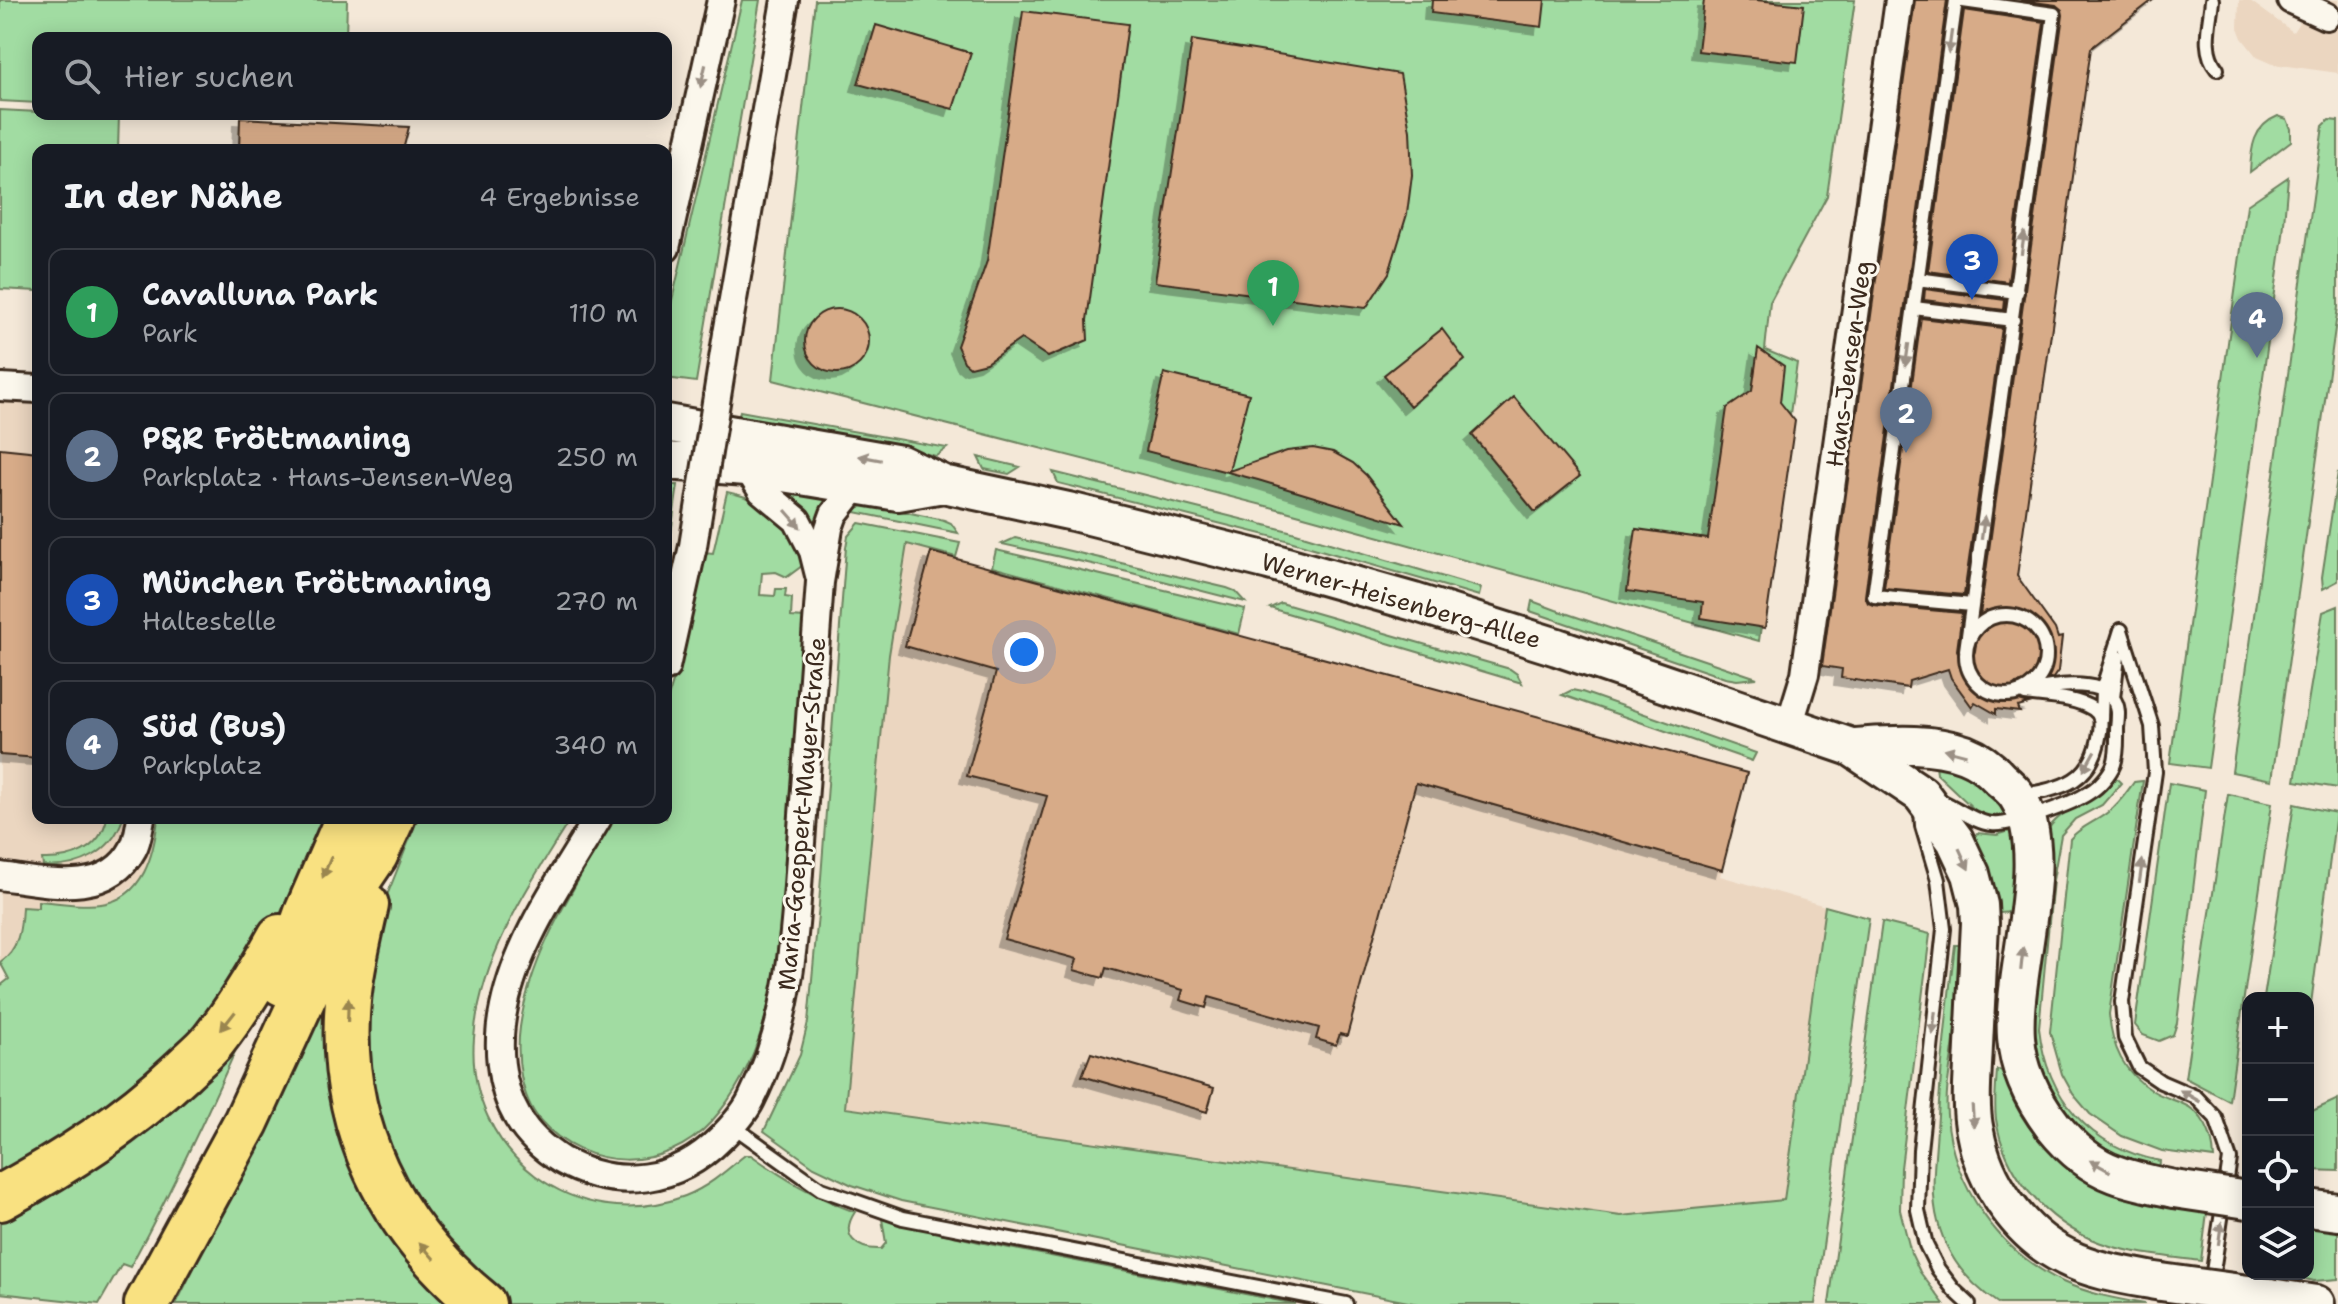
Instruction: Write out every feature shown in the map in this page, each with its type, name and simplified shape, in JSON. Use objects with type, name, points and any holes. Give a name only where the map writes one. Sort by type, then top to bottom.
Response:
[{"type":"highway","points":[[137,1297],[211,1146],[345,824]]},
{"type":"highway","points":[[137,1297],[246,1122],[356,883],[384,837]]},
{"type":"highway","points":[[384,837],[355,949],[348,1002],[348,1050],[353,1098],[364,1140],[400,1218],[450,1277],[483,1304]]},
{"type":"highway","points":[[0,1198],[60,1165],[118,1126],[164,1088],[210,1044],[240,1005],[282,934],[306,915]]},
{"type":"street","points":[[672,221],[721,0]]},
{"type":"street","points":[[672,644],[693,546],[785,0]]},
{"type":"street","name":"Hans-Jensen-Weg","points":[[1789,726],[1805,674],[1899,0]]},
{"type":"street","points":[[2291,0],[2332,19]]},
{"type":"street","points":[[0,387],[32,389]]},
{"type":"street","name":"Werner-Heisenberg-Allee","points":[[672,424],[901,464],[943,484],[1209,546],[1414,602],[1851,747],[1921,794],[1955,840],[1971,874],[1979,905],[1972,1096],[1975,1131],[1985,1166],[2019,1222],[2065,1257],[2107,1272],[2316,1304]]},
{"type":"street","name":"Werner-Heisenberg-Allee","points":[[672,461],[747,467],[898,492],[943,484]]},
{"type":"street","name":"Maria-Goeppert-Mayer-Straße","points":[[747,467],[762,491],[797,520],[813,551],[820,582]]},
{"type":"street","name":"Maria-Goeppert-Mayer-Straße","points":[[594,824],[529,938],[504,1007],[501,1071],[518,1119],[534,1140],[554,1155],[576,1168],[622,1179],[645,1179],[688,1165],[733,1126],[749,1104],[778,1037],[793,957],[820,582],[834,514],[857,485]]},
{"type":"street","name":"Werner-Heisenberg-Allee","points":[[1851,747],[1913,744],[1968,755],[1994,772],[2022,807]]},
{"type":"street","points":[[2022,807],[2032,846],[2032,872],[2016,1037],[2020,1061],[2037,1105],[2060,1135],[2085,1158],[2114,1174],[2174,1189],[2242,1199]]},
{"type":"street","points":[[0,876],[69,885],[98,880],[120,867],[135,847],[140,824]]},
{"type":"street","points":[[2314,1209],[2338,1212]]},
{"type":"lane","points":[[1972,605],[1874,596],[1956,0],[2054,14],[1972,605],[1967,663],[1980,686],[1992,693],[2005,695],[2056,685],[2102,690],[2113,698],[2118,708],[2114,764],[2105,779],[2091,792],[2022,807]]},
{"type":"lane","points":[[2212,0],[2207,48],[2209,59],[2217,69]]},
{"type":"lane","points":[[1917,279],[2017,292]]},
{"type":"lane","points":[[1914,308],[2013,320]]},
{"type":"lane","points":[[1966,650],[1978,627],[1989,619],[2014,616],[2036,629],[2046,653],[2044,666],[2039,678],[2018,693]]},
{"type":"lane","points":[[1969,1304],[1938,1269],[1926,1245],[1918,1210],[1920,1150],[1944,929],[1938,880],[1922,826],[1921,794],[1953,805],[1990,825],[2079,777],[2091,761],[2099,739],[2102,690],[2121,630]]},
{"type":"lane","points":[[2113,698],[2121,630]]},
{"type":"lane","points":[[2121,630],[2152,726],[2155,772],[2122,1002],[2125,1038],[2139,1067],[2161,1082],[2196,1097],[2216,1118],[2230,1159],[2212,1282],[2202,1304]]},
{"type":"lane","points":[[2018,693],[2077,702],[2096,710],[2101,720]]},
{"type":"lane","points":[[733,1126],[821,1189],[903,1218],[1346,1304]]},
{"type":"shaded area","points":[[2239,0],[2249,0],[2293,32],[2300,21],[2318,30],[2331,0],[2338,0],[2338,73],[2273,64],[2257,57],[2238,28]]},
{"type":"shaded area","points":[[0,400],[32,402],[32,824],[157,824],[155,847],[148,868],[139,881],[116,899],[103,904],[38,901],[38,908],[22,907],[16,943],[7,958],[0,962]]},
{"type":"shaded area","points":[[907,544],[1748,772],[1720,876],[1825,906],[1784,1200],[1621,1216],[845,1108],[889,655]]},
{"type":"green space","points":[[0,0],[347,0],[346,32],[32,32],[32,103],[0,101]]},
{"type":"green space","points":[[742,0],[760,0],[696,382],[672,379],[672,300]]},
{"type":"green space","points":[[815,0],[1855,0],[1827,196],[1770,302],[1765,350],[1797,363],[1759,641],[1282,510],[773,380]]},
{"type":"green space","points":[[0,110],[32,112],[32,120],[119,120],[118,144],[32,144],[32,291],[0,289]]},
{"type":"green space","points":[[2278,116],[2287,119],[2291,141],[2250,172],[2258,132]]},
{"type":"green space","points":[[2329,120],[2338,121],[2338,307],[2272,780],[2232,772],[2323,126]]},
{"type":"green space","points":[[2288,177],[2283,235],[2208,768],[2170,763],[2247,205]]},
{"type":"green space","points":[[740,411],[947,448],[936,456],[738,421]]},
{"type":"green space","points":[[978,457],[1020,467],[1009,474],[984,469]]},
{"type":"green space","points":[[1053,472],[1289,531],[1481,588],[1479,596],[1286,540],[1058,483]]},
{"type":"green space","points":[[2338,472],[2338,581],[2323,589],[2322,577]]},
{"type":"green space","points":[[672,485],[678,485],[672,526]]},
{"type":"green space","points":[[785,491],[830,500],[817,531],[782,495]]},
{"type":"green space","points":[[727,492],[757,502],[777,516],[806,563],[787,577],[776,572],[762,573],[760,595],[775,596],[776,589],[786,589],[785,597],[792,598],[791,617],[805,618],[784,914],[776,970],[754,1051],[729,1100],[711,1122],[692,1139],[671,1151],[625,1160],[602,1157],[558,1137],[533,1111],[521,1076],[520,1027],[534,971],[545,944],[611,824],[672,824],[672,685],[685,642],[704,552],[713,553]]},
{"type":"green space","points":[[867,504],[944,520],[951,523],[958,533],[850,511]]},
{"type":"green space","points":[[859,523],[960,543],[956,557],[907,544],[889,655],[845,1108],[1621,1216],[1784,1200],[1825,906],[1869,918],[1815,1304],[1418,1304],[901,1201],[852,1185],[814,1167],[764,1131],[800,1055],[808,1022],[846,547],[848,536]]},
{"type":"green space","points":[[1015,538],[1227,588],[1235,591],[1245,602],[1002,544]]},
{"type":"green space","points":[[996,550],[1245,609],[1239,634],[992,567]]},
{"type":"green space","points":[[1532,601],[1757,678],[1725,678],[1530,611]]},
{"type":"green space","points":[[1281,603],[1510,669],[1522,683],[1270,608]]},
{"type":"green space","points":[[2338,606],[2338,788],[2295,781],[2323,612]]},
{"type":"green space","points":[[1572,690],[1756,753],[1752,761],[1562,695]]},
{"type":"green space","points":[[1936,763],[1980,778],[2005,810],[2003,815],[1986,816],[1977,812],[1937,774]]},
{"type":"green space","points":[[2114,776],[2121,783],[2102,805],[2075,819],[2061,835],[2053,880],[2039,1028],[2051,1077],[2076,1116],[2113,1144],[2160,1161],[2159,1171],[2144,1168],[2095,1146],[2054,1104],[2031,1047],[2049,828],[2064,813],[2099,792]]},
{"type":"green space","points":[[2143,781],[2109,1014],[2111,1026],[2116,1048],[2134,1076],[2156,1093],[2189,1107],[2201,1118],[2212,1141],[2214,1158],[2162,1151],[2122,1136],[2090,1114],[2073,1094],[2062,1074],[2050,1032],[2070,839],[2112,809],[2134,782]]},
{"type":"green space","points":[[2169,783],[2205,790],[2177,1023],[2173,1035],[2159,1041],[2143,1035],[2135,1025]]},
{"type":"green space","points":[[2228,794],[2272,803],[2245,992],[2242,992],[2229,1101],[2185,1078]]},
{"type":"green space","points":[[2294,804],[2336,813],[2313,992],[2265,992]]},
{"type":"green space","points":[[105,824],[120,824],[111,841],[92,856],[69,865],[43,866],[42,859],[63,858],[83,851]]},
{"type":"green space","points":[[157,824],[324,824],[258,959],[167,1071],[0,1185],[0,986],[9,979],[0,962],[15,945],[22,907],[38,908],[38,901],[78,905],[116,900],[137,884],[153,846]]},
{"type":"green space","points":[[416,824],[567,824],[523,896],[496,950],[478,1008],[474,1038],[476,1079],[488,1117],[508,1149],[535,1176],[568,1194],[605,1205],[644,1206],[685,1196],[716,1178],[745,1155],[751,1155],[801,1187],[855,1212],[849,1228],[850,1235],[858,1244],[872,1249],[881,1249],[886,1243],[882,1219],[979,1242],[1296,1304],[506,1304],[489,1293],[399,1187],[359,1051],[380,913]]},
{"type":"green space","points":[[2013,830],[2013,912],[1999,913],[1993,881],[1975,837],[1977,833],[1997,835]]},
{"type":"green space","points":[[1882,922],[1930,934],[1901,1168],[1900,1210],[1911,1253],[1920,1272],[1944,1304],[1829,1304]]},
{"type":"green space","points":[[1955,945],[1959,945],[1957,1010],[1947,1115],[1958,1167],[1969,1191],[2000,1235],[2040,1269],[2083,1290],[2145,1304],[1999,1304],[1978,1288],[1947,1247],[1936,1211],[1934,1176],[1942,1060]]},
{"type":"green space","points":[[327,958],[332,1024],[457,1304],[176,1304],[194,1268],[185,1263]]},
{"type":"green space","points":[[265,984],[200,1127],[130,1267],[122,1264],[99,1304],[0,1293],[0,1209]]},
{"type":"green space","points":[[1997,1070],[2004,1071],[2014,1102],[2033,1132],[2052,1153],[2074,1170],[2123,1193],[2207,1212],[2201,1261],[2151,1255],[2107,1245],[2086,1237],[2048,1211],[2023,1184],[2004,1148],[1995,1113]]},
{"type":"green space","points":[[2338,1099],[2338,1171],[2314,1170],[2314,1110]]},
{"type":"green space","points":[[2314,1227],[2338,1230],[2338,1279],[2314,1281],[2310,1280],[2314,1280]]},
{"type":"building","points":[[1432,0],[1545,0],[1542,27],[1431,13]]},
{"type":"building","points":[[1704,0],[1756,0],[1804,5],[1797,62],[1698,51]]},
{"type":"building","points":[[1915,0],[1947,0],[1865,596],[1868,603],[1873,605],[1962,613],[1957,650],[1960,657],[1966,659],[1973,656],[1975,651],[2063,15],[2056,5],[2020,0],[2153,0],[2091,48],[2017,576],[2055,629],[2058,638],[2062,637],[2058,671],[2053,678],[2016,684],[2010,689],[2012,699],[2029,704],[2018,707],[2020,712],[1996,709],[1996,714],[1975,702],[1972,707],[1948,669],[1909,681],[1908,688],[1841,678],[1842,669],[1822,666]]},
{"type":"building","points":[[1964,10],[2044,22],[2008,282],[1928,271]]},
{"type":"building","points":[[1023,11],[1128,24],[1087,320],[1088,340],[1048,357],[1021,339],[986,363],[970,367],[964,362],[957,346],[987,261]]},
{"type":"building","points":[[876,25],[971,53],[953,109],[858,84]]},
{"type":"building","points":[[1192,40],[1400,74],[1410,131],[1412,175],[1407,214],[1389,273],[1366,308],[1155,282]]},
{"type":"building","points":[[240,120],[409,127],[405,144],[239,144]]},
{"type":"building","points":[[1925,289],[2005,300],[2004,310],[1924,300]]},
{"type":"building","points":[[837,309],[855,315],[863,323],[869,341],[863,359],[855,367],[837,373],[819,367],[811,359],[805,341],[811,323],[819,315]]},
{"type":"building","points":[[1921,318],[2002,328],[1964,595],[1884,588]]},
{"type":"building","points":[[1442,329],[1465,360],[1410,406],[1384,375]]},
{"type":"building","points":[[1758,348],[1784,366],[1780,402],[1795,421],[1765,628],[1701,618],[1703,602],[1627,591],[1636,529],[1708,539],[1727,408],[1752,391]]},
{"type":"building","points":[[1164,373],[1249,394],[1229,471],[1287,451],[1313,448],[1333,452],[1353,463],[1366,475],[1404,524],[1258,480],[1146,451]]},
{"type":"building","points":[[1514,397],[1580,476],[1535,512],[1472,435]]},
{"type":"building","points":[[0,448],[32,451],[32,758],[0,755]]},
{"type":"building","points":[[931,552],[1747,773],[1722,870],[1416,783],[1347,1036],[1340,1034],[1336,1045],[1316,1039],[1319,1028],[1209,997],[1206,1008],[1180,1000],[1183,990],[1106,968],[1103,978],[1074,970],[1077,959],[1004,939],[1047,796],[967,776],[996,672],[905,646]]},
{"type":"building","points":[[1091,1053],[1214,1088],[1207,1112],[1082,1076]]},
{"type":"place","name":"München Fröttmaning","points":[[1972,300]]},
{"type":"place","name":"Cavalluna Park","points":[[1273,326]]},
{"type":"place","name":"Süd (Bus)","points":[[2257,358]]},
{"type":"place","name":"P&R Fröttmaning","points":[[1906,453]]}]
